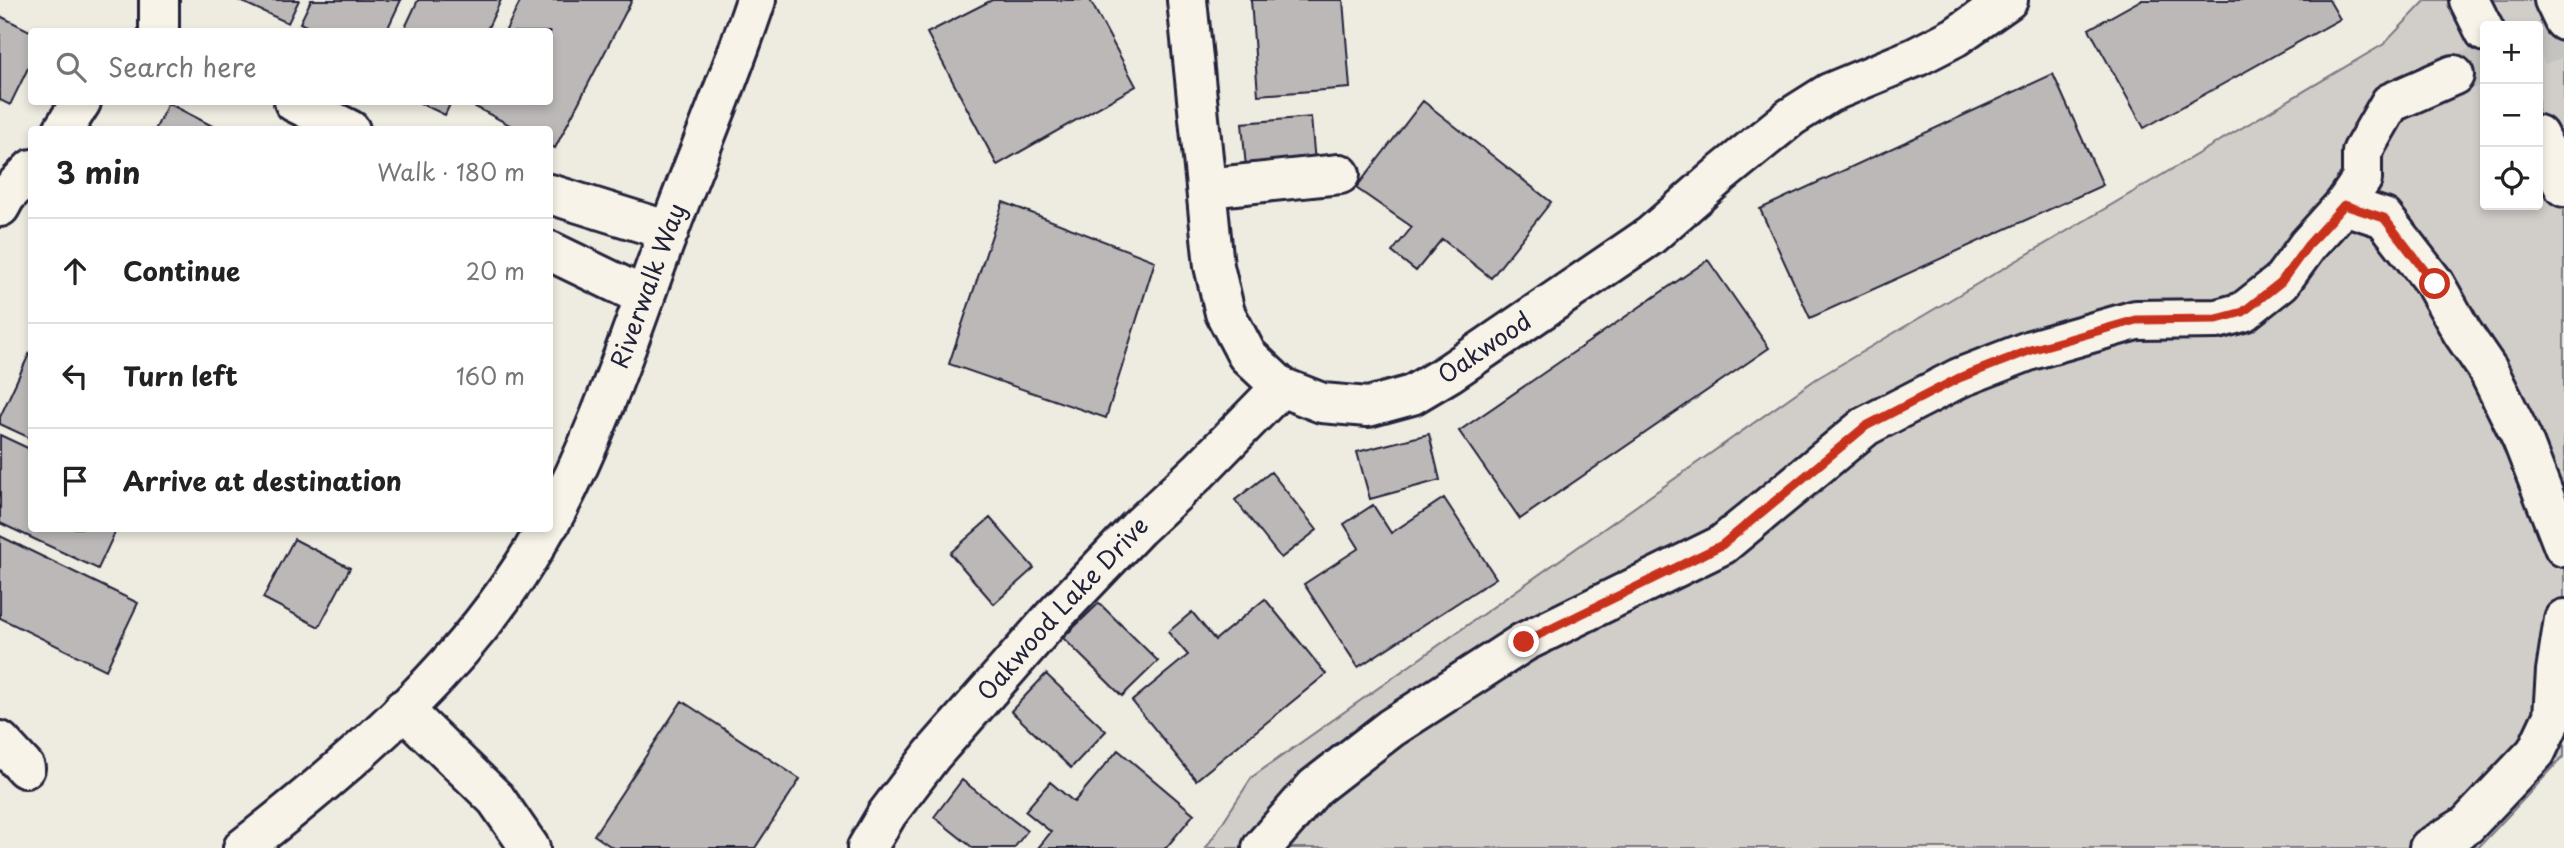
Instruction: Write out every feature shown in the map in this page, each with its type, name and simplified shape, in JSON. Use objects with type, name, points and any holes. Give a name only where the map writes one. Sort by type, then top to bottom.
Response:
[{"type":"street","points":[[159,0],[159,28]]},
{"type":"street","name":"Riverwalk Way","points":[[553,517],[592,437],[756,0]]},
{"type":"street","name":"Riverwalk Way","points":[[741,44],[769,0]]},
{"type":"street","name":"Oakwood","points":[[1187,0],[1214,266],[1225,313],[1247,355],[1281,387],[1322,403],[1368,407],[1412,395],[1449,373],[1650,236],[1721,174],[1801,111],[1829,93],[1916,57],[1955,37],[2008,0]]},
{"type":"street","points":[[2469,0],[2480,22]]},
{"type":"street","points":[[2554,0],[2564,21]]},
{"type":"street","points":[[1262,848],[1315,787],[1391,729],[1524,642],[1722,545],[1866,426],[1959,378],[2031,350],[2136,320],[2217,319],[2243,312],[2281,282],[2308,245],[2344,205],[2362,179],[2362,152],[2390,103],[2454,75]]},
{"type":"street","points":[[66,126],[80,105]]},
{"type":"street","points":[[300,105],[341,126]]},
{"type":"street","points":[[2543,145],[2564,187]]},
{"type":"street","points":[[0,206],[28,173]]},
{"type":"street","points":[[1207,188],[1340,174]]},
{"type":"street","points":[[553,195],[668,231]]},
{"type":"street","points":[[2344,205],[2384,218],[2435,284],[2488,370],[2522,439],[2564,547]]},
{"type":"street","points":[[553,252],[645,297]]},
{"type":"street","name":"Oakwood Lake Drive","points":[[867,848],[887,814],[932,755],[1053,617],[1138,528],[1199,471],[1281,387]]},
{"type":"street","points":[[243,848],[324,782],[440,672],[477,631],[511,586],[544,532]]},
{"type":"street","points":[[2428,848],[2468,825],[2536,752],[2553,716],[2564,619]]},
{"type":"street","points":[[403,709],[496,799],[530,848]]},
{"type":"shaded area","points":[[2426,0],[2564,0],[2564,756],[2478,848],[1206,848],[1252,777],[1816,379],[2384,44]]},
{"type":"building","points":[[238,0],[299,0],[288,23]]},
{"type":"building","points":[[311,0],[401,0],[388,28],[310,28],[300,23]]},
{"type":"building","points":[[418,0],[501,0],[488,28],[405,28]]},
{"type":"building","points":[[521,0],[632,0],[555,148],[553,126],[511,126],[472,105],[553,105],[553,28],[507,28]]},
{"type":"building","points":[[992,0],[1090,0],[1136,86],[997,165],[927,33]]},
{"type":"building","points":[[1251,0],[1343,0],[1350,88],[1258,95]]},
{"type":"building","points":[[2141,0],[2329,0],[2340,19],[2144,128],[2089,29]]},
{"type":"building","points":[[0,16],[28,30],[28,68],[10,105],[0,100]]},
{"type":"building","points":[[2053,74],[2103,185],[1810,318],[1760,209]]},
{"type":"building","points":[[1423,101],[1551,202],[1491,278],[1442,239],[1416,271],[1392,252],[1412,227],[1356,188]]},
{"type":"building","points":[[167,105],[172,105],[212,126],[157,126]]},
{"type":"building","points":[[424,105],[450,105],[445,115]]},
{"type":"building","points":[[1311,117],[1315,163],[1246,168],[1242,123]]},
{"type":"building","points":[[1003,202],[1155,261],[1106,418],[949,364]]},
{"type":"building","points":[[1708,260],[1769,348],[1520,519],[1459,431]]},
{"type":"building","points":[[28,356],[28,437],[0,424],[0,417]]},
{"type":"building","points":[[1429,434],[1440,480],[1370,499],[1357,452]]},
{"type":"building","points":[[0,435],[28,448],[28,532],[115,532],[98,569],[0,523]]},
{"type":"building","points":[[1271,472],[1317,530],[1281,558],[1235,500]]},
{"type":"building","points":[[1444,498],[1496,578],[1358,667],[1304,584],[1359,548],[1344,524],[1373,505],[1391,533]]},
{"type":"building","points":[[990,518],[1034,568],[994,604],[950,553]]},
{"type":"building","points":[[0,536],[138,603],[106,670],[0,618]]},
{"type":"building","points":[[294,539],[350,568],[319,627],[263,598]]},
{"type":"building","points":[[1265,599],[1326,674],[1196,780],[1132,701],[1188,655],[1168,632],[1192,612],[1215,640]]},
{"type":"building","points":[[1099,603],[1158,661],[1122,696],[1063,638]]},
{"type":"building","points":[[1046,674],[1106,731],[1071,768],[1011,711]]},
{"type":"building","points":[[682,701],[800,779],[755,848],[613,848],[594,835]]},
{"type":"building","points":[[1118,750],[1194,814],[1166,848],[1038,848],[1051,832],[1025,811],[1050,782],[1074,802]]},
{"type":"building","points":[[962,780],[1027,831],[1014,848],[973,848],[934,817]]},
{"type":"tunnel","points":[[2543,44],[2564,37]]},
{"type":"tunnel","points":[[2454,75],[2480,66]]},
{"type":"route","points":[[1524,642],[1722,545],[1866,426],[1959,378],[2031,350],[2136,320],[2217,319],[2243,312],[2281,282],[2308,245],[2344,205],[2384,218],[2435,284]]}]
